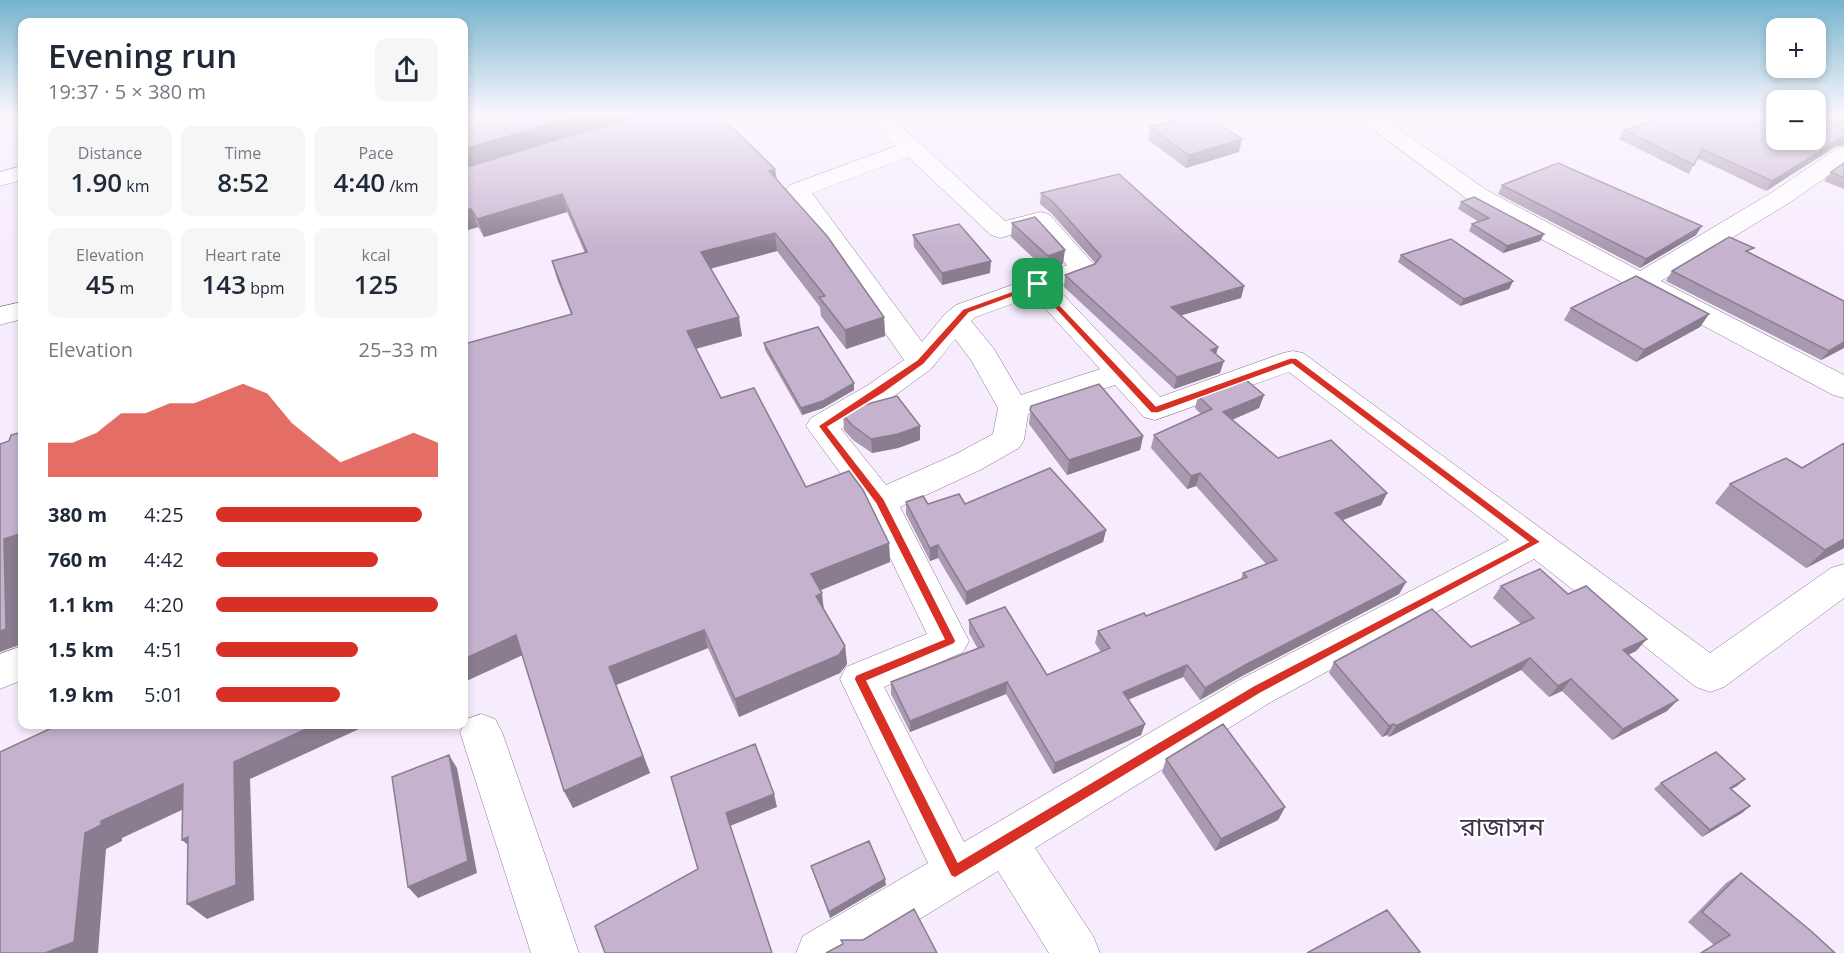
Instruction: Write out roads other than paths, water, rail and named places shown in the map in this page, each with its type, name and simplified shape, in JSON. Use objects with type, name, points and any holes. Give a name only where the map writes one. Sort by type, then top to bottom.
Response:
[{"type":"street","points":[[880,159],[798,190],[921,362]]},
{"type":"street","points":[[923,159],[1000,230],[1040,219],[1084,268],[966,311],[955,320],[921,362],[879,392],[822,426],[880,502],[950,641],[860,679],[955,871]]},
{"type":"street","points":[[1427,159],[1479,196],[1844,388]]},
{"type":"street","points":[[1641,282],[1780,198],[1836,159]]},
{"type":"street","points":[[0,179],[18,174]]},
{"type":"street","points":[[1038,284],[1155,410],[1293,360],[1710,675],[1844,578]]},
{"type":"street","points":[[0,316],[18,311]]},
{"type":"street","points":[[880,502],[968,462],[1008,440],[1014,408],[984,356],[955,320]]},
{"type":"street","points":[[1014,408],[1120,373]]},
{"type":"street","points":[[820,953],[1257,690],[1536,542]]},
{"type":"street","points":[[0,672],[18,664]]},
{"type":"street","points":[[481,732],[555,953]]},
{"type":"street","points":[[1005,841],[1077,953]]},
{"type":"district","name":"রাজাসন","points":[[1502,826]]}]
